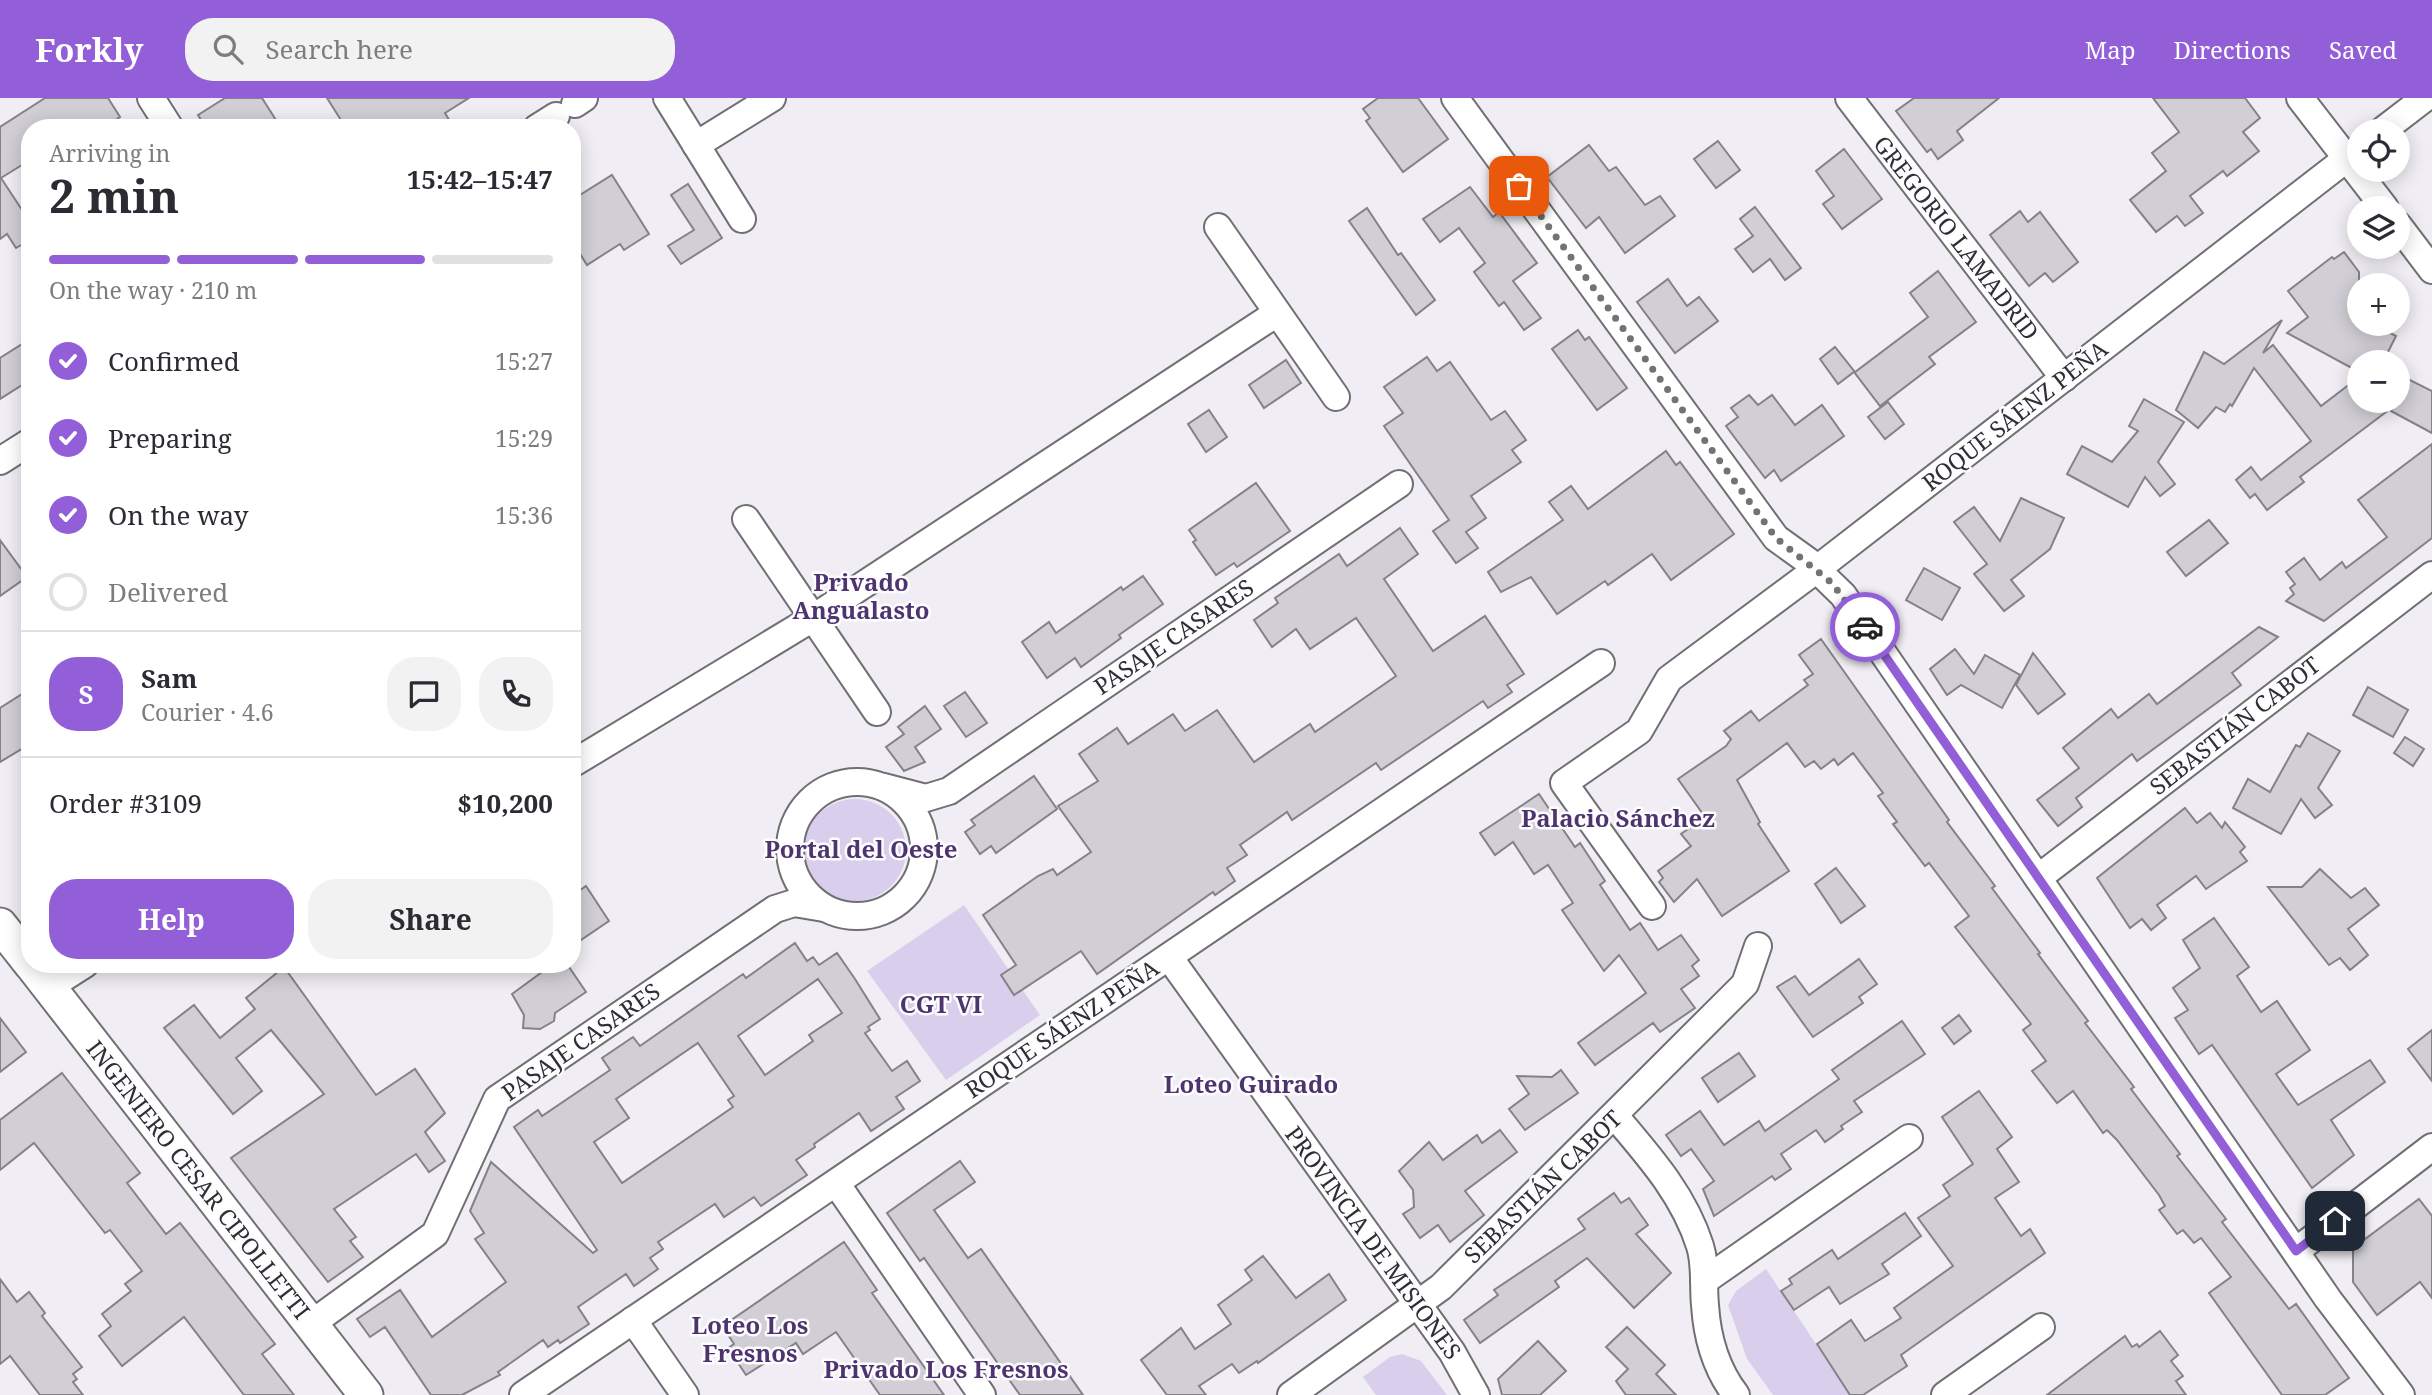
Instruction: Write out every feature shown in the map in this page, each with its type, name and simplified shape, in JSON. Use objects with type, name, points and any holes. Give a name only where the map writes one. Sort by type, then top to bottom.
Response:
[{"type":"main road","name":"INGENIERO CESAR CIPOLLETTI","points":[[0,925],[21,952]]},
{"type":"main road","name":"INGENIERO CESAR CIPOLLETTI","points":[[37,973],[366,1395]]},
{"type":"street","points":[[151,98],[164,119]]},
{"type":"street","points":[[667,98],[742,219]]},
{"type":"street","points":[[696,145],[772,98]]},
{"type":"street","points":[[1455,98],[1776,538],[1817,569],[1843,595],[2296,1251],[2401,1395]]},
{"type":"street","name":"GREGORIO LAMADRID","points":[[1849,98],[2064,378]]},
{"type":"street","points":[[2300,98],[2347,148]]},
{"type":"street","points":[[2398,119],[2425,98]]},
{"type":"street","name":"ROQUE SÁENZ PEÑA","points":[[1652,906],[1563,783],[1639,731],[1669,679],[1817,569],[2347,159]]},
{"type":"street","points":[[1218,227],[1336,397]]},
{"type":"street","points":[[2410,241],[2432,270]]},
{"type":"street","points":[[581,759],[813,618],[1278,313]]},
{"type":"street","points":[[0,461],[21,448]]},
{"type":"street","name":"PASAJE CASARES","points":[[311,1324],[435,1234],[497,1099],[775,909],[794,903],[824,908],[844,915],[866,915],[886,909],[904,897],[917,879],[923,858],[923,837],[932,808],[949,790],[1399,484]]},
{"type":"street","points":[[746,519],[877,712]]},
{"type":"street","name":"SEBASTIÁN CABOT","points":[[2038,878],[2432,575]]},
{"type":"street","name":"ROQUE SÁENZ PEÑA","points":[[523,1395],[1601,663]]},
{"type":"street","name":"PASAJE CASARES","points":[[775,909],[788,888],[790,841],[796,821],[807,803],[824,791],[843,783],[864,782],[926,798],[949,790]]},
{"type":"street","points":[[884,787],[902,799],[916,816],[923,837]]},
{"type":"street","points":[[791,861],[802,888],[824,908]]},
{"type":"street","name":"SEBASTIÁN CABOT","points":[[1291,1395],[1441,1287],[1745,984],[1758,946]]},
{"type":"street","name":"PROVINCIA DE MISIONES","points":[[1169,957],[1462,1366],[1476,1395]]},
{"type":"street","points":[[1615,1116],[1654,1162],[1684,1208],[1701,1248],[1712,1348],[1736,1395]]},
{"type":"street","points":[[1704,1281],[1909,1138]]},
{"type":"street","points":[[2296,1251],[2432,1147]]},
{"type":"street","points":[[836,1183],[982,1395]]},
{"type":"street","points":[[633,1320],[685,1395]]},
{"type":"street","points":[[1945,1395],[2041,1327]]},
{"type":"shaded area","points":[[855,799],[874,803],[891,814],[902,831],[906,850],[902,869],[891,886],[874,897],[855,901],[836,897],[819,886],[808,869],[804,850],[808,831],[819,814],[836,803]]},
{"type":"shaded area","points":[[964,905],[1040,1015],[946,1080],[867,971]]},
{"type":"shaded area","points":[[1766,1269],[1850,1395],[1773,1395],[1747,1359],[1728,1305],[1736,1291]]},
{"type":"shaded area","points":[[1402,1354],[1421,1361],[1447,1395],[1376,1395],[1363,1377],[1390,1357]]},
{"type":"building","points":[[45,98],[108,98],[120,117],[21,119],[21,166],[1,178],[21,208],[21,245],[16,248],[7,234],[0,239],[0,127]]},
{"type":"building","points":[[225,98],[262,98],[275,119],[200,119],[198,115]]},
{"type":"building","points":[[327,98],[469,98],[445,113],[449,119],[340,119]]},
{"type":"building","points":[[1378,98],[1418,98],[1448,139],[1403,172],[1366,121],[1370,118],[1363,109]]},
{"type":"building","points":[[1914,98],[1999,98],[1957,131],[1963,140],[1938,159],[1931,149],[1927,152],[1896,111]]},
{"type":"building","points":[[2153,98],[2245,98],[2260,118],[2243,132],[2259,151],[2227,176],[2223,171],[2190,196],[2203,213],[2185,226],[2177,216],[2156,232],[2130,200],[2166,171],[2152,153],[2179,132]]},
{"type":"building","points":[[1718,141],[1740,170],[1716,188],[1694,159]]},
{"type":"building","points":[[1589,145],[1609,171],[1616,167],[1645,205],[1660,196],[1675,216],[1625,253],[1599,217],[1586,228],[1547,177]]},
{"type":"building","points":[[1844,149],[1882,199],[1842,229],[1823,204],[1834,196],[1816,171]]},
{"type":"building","points":[[612,175],[649,234],[624,250],[620,244],[587,265],[581,255],[581,194]]},
{"type":"building","points":[[688,184],[722,238],[681,264],[668,246],[694,230],[671,195]]},
{"type":"building","points":[[1470,187],[1493,217],[1499,212],[1537,263],[1513,281],[1541,318],[1524,330],[1504,302],[1499,306],[1474,272],[1485,263],[1459,228],[1440,242],[1423,219]]},
{"type":"building","points":[[1755,207],[1801,268],[1785,280],[1770,259],[1753,272],[1735,249],[1753,236],[1740,219]]},
{"type":"building","points":[[1367,208],[1398,255],[1401,253],[1435,300],[1416,315],[1349,221]]},
{"type":"building","points":[[2020,211],[2028,222],[2040,212],[2078,262],[2053,282],[2045,273],[2029,286],[1990,235]]},
{"type":"building","points":[[2344,252],[2359,272],[2347,273],[2347,336],[2396,336],[2389,350],[2347,350],[2347,366],[2287,333],[2308,317],[2288,291],[2332,257],[2334,259]]},
{"type":"building","points":[[1938,271],[1976,322],[1929,357],[1935,364],[1880,406],[1854,372],[1838,384],[1820,359],[1835,347],[1855,372],[1928,317],[1910,293]]},
{"type":"building","points":[[1668,279],[1687,306],[1699,297],[1718,321],[1675,353],[1637,302]]},
{"type":"building","points":[[2282,320],[2263,353],[2273,345],[2321,406],[2347,386],[2347,413],[2385,413],[2300,477],[2304,482],[2267,510],[2255,494],[2250,498],[2236,480],[2251,467],[2261,480],[2311,441],[2254,368],[2232,406],[2230,404],[2225,412],[2216,407],[2198,428],[2176,410],[2204,352],[2224,364]]},
{"type":"building","points":[[1578,330],[1585,340],[1589,337],[1627,388],[1597,410],[1552,349]]},
{"type":"building","points":[[21,345],[21,386],[0,399],[0,358]]},
{"type":"building","points":[[1427,357],[1437,371],[1450,362],[1491,420],[1505,411],[1526,440],[1512,450],[1521,462],[1471,496],[1486,518],[1466,532],[1478,548],[1456,563],[1433,531],[1449,520],[1384,426],[1403,413],[1384,387]]},
{"type":"building","points":[[1286,360],[1301,383],[1264,408],[1249,385]]},
{"type":"building","points":[[2410,380],[2432,391],[2432,433],[2395,413],[2410,413]]},
{"type":"building","points":[[1749,395],[1758,405],[1772,395],[1795,425],[1822,405],[1844,436],[1781,481],[1774,470],[1765,478],[1726,426],[1738,417],[1731,408]]},
{"type":"building","points":[[2144,399],[2184,422],[2158,462],[2175,484],[2160,496],[2145,477],[2128,507],[2067,474],[2082,446],[2112,462],[2138,431],[2129,426]]},
{"type":"building","points":[[1888,402],[1904,424],[1885,439],[1868,417]]},
{"type":"building","points":[[1209,410],[1227,437],[1206,452],[1188,424]]},
{"type":"building","points":[[2432,444],[2432,538],[2324,621],[2286,601],[2294,594],[2290,588],[2295,584],[2286,572],[2304,558],[2320,580],[2342,562],[2346,568],[2387,537],[2358,500]]},
{"type":"building","points":[[1666,451],[1676,465],[1680,462],[1734,534],[1671,580],[1652,554],[1608,585],[1605,581],[1557,614],[1531,577],[1501,592],[1488,572],[1563,520],[1549,502],[1571,486],[1588,509]]},
{"type":"building","points":[[1256,483],[1290,531],[1237,567],[1234,563],[1216,575],[1193,542],[1196,540],[1189,530]]},
{"type":"building","points":[[2021,498],[2064,518],[2050,549],[2011,580],[2024,596],[2004,611],[1974,574],[1987,564],[1954,522],[1974,507],[2000,541]]},
{"type":"building","points":[[2209,520],[2228,543],[2186,576],[2167,552]]},
{"type":"building","points":[[1400,528],[1418,554],[1384,579],[1433,651],[1485,616],[1524,674],[1507,685],[1512,692],[1488,708],[1483,701],[1381,770],[1376,763],[1292,820],[1287,812],[1240,845],[1247,855],[1227,868],[1235,881],[1215,895],[1213,892],[1097,974],[1081,951],[1014,995],[1001,975],[1016,965],[983,915],[1038,876],[1053,869],[1057,875],[1091,852],[1058,806],[1098,781],[1079,754],[1117,728],[1128,744],[1173,714],[1185,731],[1217,710],[1254,762],[1310,724],[1315,732],[1396,676],[1356,618],[1310,649],[1296,629],[1272,647],[1254,620],[1278,603],[1275,598],[1339,554],[1347,566]]},
{"type":"building","points":[[0,540],[21,569],[21,581],[0,596]]},
{"type":"building","points":[[1924,568],[1960,588],[1942,620],[1906,600]]},
{"type":"building","points":[[1143,576],[1163,604],[1119,635],[1121,638],[1081,667],[1075,658],[1047,678],[1022,642],[1049,622],[1056,633],[1121,587],[1123,590]]},
{"type":"building","points":[[2259,627],[2278,637],[2232,673],[2241,685],[2137,761],[2132,754],[2076,798],[2082,807],[2058,826],[2037,800],[2079,768],[2063,748],[2111,709],[2118,718],[2149,694],[2157,704]]},
{"type":"building","points":[[1821,639],[1949,820],[1947,822],[1995,886],[1992,888],[2040,953],[2038,954],[2088,1021],[2085,1023],[2134,1087],[2131,1089],[2180,1154],[2177,1156],[2226,1219],[2222,1222],[2289,1309],[2296,1304],[2349,1378],[2325,1395],[2282,1395],[2209,1293],[2231,1277],[2201,1238],[2194,1243],[2183,1230],[2177,1234],[2159,1210],[2165,1206],[2159,1195],[2117,1140],[2107,1130],[2103,1133],[2073,1091],[2057,1103],[2032,1071],[2046,1061],[2023,1030],[2031,1024],[1955,927],[1969,916],[1929,863],[1925,866],[1893,824],[1897,822],[1878,796],[1883,793],[1853,753],[1838,765],[1834,759],[1821,769],[1814,761],[1805,767],[1787,743],[1737,780],[1760,822],[1758,824],[1789,871],[1722,916],[1697,879],[1674,902],[1659,882],[1663,878],[1658,871],[1691,846],[1681,834],[1705,817],[1678,779],[1726,746],[1731,739],[1724,731],[1751,711],[1759,721],[1808,685],[1804,680],[1813,674],[1799,655]]},
{"type":"building","points":[[1955,649],[1974,674],[1985,655],[2020,675],[2002,708],[1961,685],[1947,695],[1930,669]]},
{"type":"building","points":[[2033,653],[2065,694],[2038,714],[2016,685]]},
{"type":"building","points":[[2368,687],[2408,710],[2393,737],[2353,715]]},
{"type":"building","points":[[965,692],[987,723],[966,737],[944,706]]},
{"type":"building","points":[[21,695],[21,749],[0,762],[0,708]]},
{"type":"building","points":[[925,706],[941,729],[915,747],[925,762],[904,771],[886,747],[904,734],[898,727]]},
{"type":"building","points":[[2308,733],[2340,751],[2318,788],[2332,805],[2315,818],[2301,799],[2281,834],[2233,808],[2248,779],[2270,792],[2296,745],[2300,747]]},
{"type":"building","points":[[2405,737],[2424,749],[2413,766],[2394,753]]},
{"type":"building","points":[[1034,776],[1057,809],[996,853],[991,846],[980,854],[965,832],[975,825],[971,820]]},
{"type":"building","points":[[1539,794],[1575,847],[1580,843],[1605,881],[1600,885],[1630,930],[1640,923],[1658,950],[1681,935],[1699,960],[1692,966],[1699,976],[1681,989],[1695,1008],[1660,1032],[1653,1023],[1595,1065],[1578,1043],[1646,993],[1619,955],[1604,971],[1562,910],[1573,903],[1548,865],[1534,874],[1513,842],[1495,855],[1480,833]]},
{"type":"building","points":[[2185,808],[2197,823],[2210,813],[2222,828],[2225,822],[2245,847],[2240,852],[2247,861],[2206,889],[2196,876],[2157,905],[2166,918],[2151,930],[2142,919],[2130,928],[2097,878]]},
{"type":"building","points":[[1836,868],[1865,906],[1841,923],[1815,884]]},
{"type":"building","points":[[2320,869],[2351,898],[2365,888],[2379,905],[2348,929],[2368,955],[2350,970],[2340,958],[2329,965],[2268,887],[2302,887]]},
{"type":"building","points":[[586,886],[609,921],[581,940],[581,890]]},
{"type":"building","points":[[2214,918],[2249,967],[2237,976],[2261,1012],[2277,1001],[2310,1050],[2276,1074],[2298,1105],[2370,1060],[2385,1082],[2331,1120],[2354,1155],[2312,1188],[2212,1045],[2199,1054],[2175,1018],[2188,1010],[2173,988],[2200,968],[2183,940]]},
{"type":"building","points":[[795,943],[807,961],[813,957],[819,965],[837,953],[880,1019],[868,1027],[870,1030],[865,1033],[892,1071],[907,1061],[920,1081],[896,1097],[904,1109],[871,1131],[859,1113],[796,1160],[807,1175],[761,1206],[754,1197],[724,1217],[715,1204],[658,1242],[663,1249],[650,1258],[658,1269],[634,1286],[626,1274],[578,1307],[589,1324],[560,1343],[558,1340],[548,1347],[543,1340],[498,1372],[500,1375],[462,1395],[431,1395],[385,1327],[370,1337],[357,1319],[400,1290],[432,1337],[506,1282],[475,1239],[484,1233],[470,1211],[491,1162],[593,1253],[597,1250],[514,1127],[538,1110],[542,1116],[610,1070],[602,1058],[633,1037],[640,1046],[743,974],[746,978]],"holes":[[[818,979],[842,1013],[809,1035],[813,1041],[765,1075],[738,1036]],[[698,1043],[734,1096],[728,1100],[733,1107],[622,1183],[594,1142],[629,1118],[616,1099]]]},
{"type":"building","points":[[1859,959],[1877,984],[1859,997],[1863,1003],[1813,1037],[1777,987],[1795,976],[1809,995]]},
{"type":"building","points":[[277,973],[288,973],[376,1095],[415,1069],[445,1113],[425,1132],[445,1161],[429,1172],[416,1154],[334,1209],[356,1237],[350,1241],[363,1257],[328,1282],[231,1158],[324,1094],[271,1030],[236,1058],[262,1091],[233,1114],[164,1028],[194,1005],[220,1038],[255,1009],[246,998]]},
{"type":"building","points":[[541,973],[573,973],[586,992],[555,1013],[554,1021],[540,1029],[523,1028],[524,1015],[512,994]]},
{"type":"building","points":[[1959,1015],[1971,1031],[1954,1044],[1942,1028]]},
{"type":"building","points":[[0,1018],[26,1052],[0,1072]]},
{"type":"building","points":[[1902,1021],[1925,1054],[1854,1101],[1862,1112],[1841,1126],[1843,1129],[1825,1142],[1816,1130],[1781,1154],[1791,1169],[1775,1180],[1772,1176],[1714,1216],[1703,1189],[1714,1181],[1691,1149],[1681,1156],[1666,1135],[1700,1111],[1724,1145],[1759,1121],[1765,1131],[1839,1079],[1832,1070]]},
{"type":"building","points":[[2432,1030],[2432,1081],[2408,1049]]},
{"type":"building","points":[[1739,1053],[1755,1076],[1718,1102],[1702,1078]]},
{"type":"building","points":[[1561,1070],[1578,1093],[1525,1130],[1509,1109],[1529,1094],[1517,1076],[1552,1077]]},
{"type":"building","points":[[62,1073],[140,1173],[127,1183],[166,1234],[180,1223],[275,1344],[262,1354],[294,1395],[244,1395],[184,1317],[122,1366],[99,1336],[111,1326],[102,1314],[131,1291],[125,1284],[142,1271],[110,1230],[105,1233],[34,1143],[0,1170],[0,1120]]},
{"type":"building","points":[[1979,1091],[2012,1137],[1997,1149],[2019,1182],[1995,1198],[2021,1236],[2030,1229],[2045,1253],[1901,1355],[1907,1366],[1863,1395],[1850,1395],[1817,1344],[1851,1320],[1865,1341],[1901,1318],[1894,1308],[1953,1266],[1918,1218],[1950,1196],[1943,1185],[1973,1164],[1942,1117]]},
{"type":"building","points":[[1500,1130],[1517,1152],[1465,1191],[1484,1215],[1450,1242],[1438,1225],[1420,1238],[1403,1214],[1414,1207],[1413,1190],[1399,1171],[1429,1142],[1443,1160],[1477,1135],[1482,1143]]},
{"type":"building","points":[[960,1161],[975,1182],[934,1210],[968,1258],[981,1249],[1083,1395],[1020,1395],[924,1258],[920,1261],[887,1213]]},
{"type":"building","points":[[1614,1193],[1621,1203],[1629,1198],[1648,1225],[1636,1234],[1671,1273],[1634,1308],[1587,1258],[1555,1281],[1559,1287],[1480,1343],[1464,1320],[1498,1295],[1494,1290],[1585,1229],[1578,1219]]},
{"type":"building","points":[[2419,1199],[2432,1216],[2432,1298],[2420,1282],[2377,1315],[2353,1282],[2353,1248]]},
{"type":"building","points":[[1905,1213],[1921,1236],[1882,1264],[1889,1274],[1840,1304],[1829,1287],[1794,1310],[1781,1291],[1792,1284],[1789,1279],[1832,1250],[1838,1259]]},
{"type":"building","points":[[844,1242],[877,1290],[872,1293],[944,1395],[880,1395],[836,1332],[803,1354],[796,1343],[746,1375],[728,1348],[734,1344],[725,1330],[733,1324],[730,1321]]},
{"type":"building","points":[[1263,1256],[1296,1298],[1329,1274],[1346,1300],[1258,1363],[1257,1361],[1239,1373],[1232,1364],[1199,1386],[1206,1395],[1167,1395],[1141,1360],[1181,1328],[1195,1349],[1231,1324],[1218,1305],[1252,1280],[1245,1270]]},
{"type":"building","points":[[0,1279],[17,1302],[29,1292],[45,1313],[42,1316],[82,1367],[73,1374],[77,1379],[73,1382],[83,1395],[40,1395],[10,1356],[0,1364]]},
{"type":"building","points":[[1627,1327],[1665,1365],[1656,1374],[1676,1395],[1626,1395],[1616,1381],[1628,1369],[1606,1347]]},
{"type":"building","points":[[2160,1331],[2178,1355],[2171,1361],[2183,1376],[2176,1381],[2186,1395],[2047,1395],[2125,1336],[2132,1347],[2137,1344],[2139,1347]]},
{"type":"building","points":[[1538,1341],[1566,1371],[1540,1395],[1502,1395],[1498,1379]]},
{"type":"way so far","points":[[1519,186],[1776,538],[1808,561],[1832,583],[1865,627]]},
{"type":"district","name":"Privado Angualasto","points":[[861,597]]},
{"type":"district","name":"Palacio Sánchez","points":[[1618,819]]},
{"type":"district","name":"Portal del Oeste","points":[[861,850]]},
{"type":"district","name":"CGT VI","points":[[941,1005]]},
{"type":"district","name":"Loteo Guirado","points":[[1251,1085]]},
{"type":"district","name":"Loteo Los Fresnos","points":[[750,1340]]},
{"type":"district","name":"Privado Los Fresnos","points":[[946,1370]]},
{"type":"route","points":[[1865,627],[2296,1251],[2335,1221]]}]
